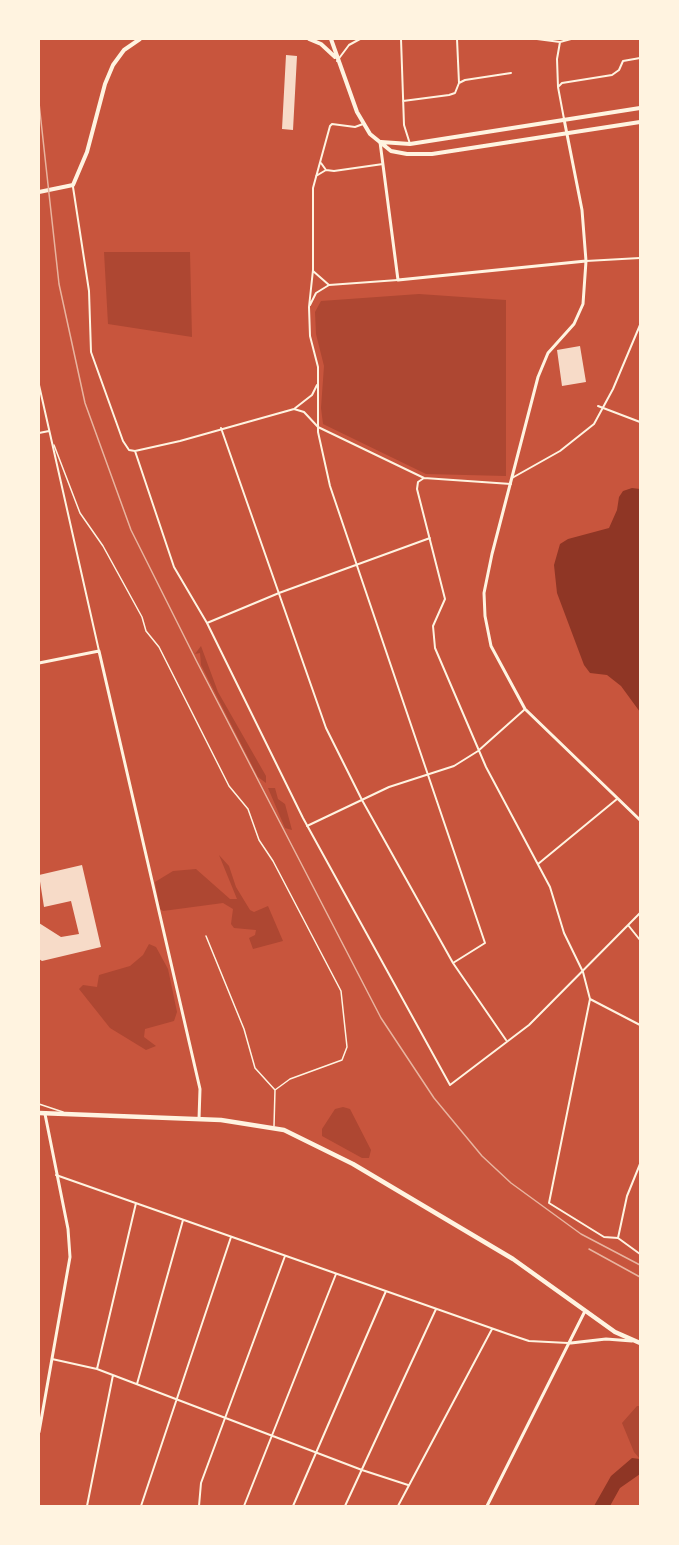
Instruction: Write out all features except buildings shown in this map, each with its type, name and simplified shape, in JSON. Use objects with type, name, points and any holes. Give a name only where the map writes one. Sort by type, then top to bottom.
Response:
[{"type":"highway","points":[[42,1113],[199,1119],[274,1127],[343,1159],[513,1258],[585,1311],[637,1342]]},
{"type":"main road","points":[[39,192],[73,185],[87,153],[103,90],[113,65],[124,50],[140,39]]},
{"type":"main road","points":[[309,39],[321,44],[336,59]]},
{"type":"main road","points":[[331,39],[336,59],[363,124],[391,151],[407,154],[432,154],[640,122]]},
{"type":"main road","points":[[380,142],[410,144],[640,108]]},
{"type":"street","points":[[336,59],[349,45],[360,39]]},
{"type":"street","points":[[401,39],[404,125],[410,144]]},
{"type":"street","points":[[403,101],[455,93],[459,83],[457,39]]},
{"type":"street","points":[[537,39],[560,42],[572,39]]},
{"type":"street","points":[[560,42],[556,68],[558,87],[579,185],[586,261],[583,304],[574,324],[548,352],[538,377],[484,593],[485,616],[491,646],[525,709],[640,820]]},
{"type":"street","points":[[558,87],[565,81],[612,75],[619,70],[623,61],[640,58]]},
{"type":"street","points":[[459,83],[511,73]]},
{"type":"street","points":[[363,124],[355,127],[332,124],[313,188],[313,270],[309,307],[310,336],[318,367],[318,427],[330,486],[485,943],[453,963]]},
{"type":"street","points":[[380,142],[398,280]]},
{"type":"street","points":[[320,162],[326,170]]},
{"type":"street","points":[[316,176],[326,170],[383,164]]},
{"type":"street","points":[[73,185],[89,291],[91,352],[123,441],[129,450],[135,451],[294,409],[312,395],[318,383]]},
{"type":"street","points":[[309,307],[315,292],[329,285],[640,258]]},
{"type":"street","points":[[313,270],[329,285]]},
{"type":"street","points":[[512,478],[569,444],[594,424],[640,325]]},
{"type":"street","points":[[39,385],[200,1089],[199,1119]]},
{"type":"street","points":[[598,406],[640,422]]},
{"type":"street","points":[[294,409],[304,412],[318,427],[424,478],[511,484]]},
{"type":"street","points":[[221,428],[238,469],[326,728],[362,800],[453,963],[506,1041]]},
{"type":"street","points":[[39,433],[49,431]]},
{"type":"street","points":[[135,451],[174,567],[207,623],[307,826],[450,1085],[529,1025],[640,913]]},
{"type":"street","points":[[424,478],[418,482],[417,489],[445,599],[433,626],[435,648],[448,683],[480,749],[486,767],[550,887],[564,933],[583,972],[590,999],[549,1203],[604,1237],[618,1238],[640,1254]]},
{"type":"street","points":[[207,623],[279,593],[430,538]]},
{"type":"street","points":[[39,663],[99,651]]},
{"type":"street","points":[[307,826],[389,787],[454,766],[480,749],[525,709]]},
{"type":"street","points":[[538,864],[618,799]]},
{"type":"street","points":[[628,924],[640,940]]},
{"type":"street","points":[[590,999],[640,1025]]},
{"type":"street","points":[[39,1432],[70,1257],[68,1229],[42,1113]]},
{"type":"street","points":[[618,1238],[627,1196],[640,1164]]},
{"type":"street","points":[[56,1175],[529,1341],[637,1342]]},
{"type":"street","points":[[97,1369],[136,1203]]},
{"type":"street","points":[[137,1384],[183,1220]]},
{"type":"street","points":[[141,1506],[231,1237]]},
{"type":"street","points":[[199,1506],[201,1483],[285,1256]]},
{"type":"street","points":[[244,1506],[336,1274]]},
{"type":"street","points":[[293,1506],[386,1291]]},
{"type":"street","points":[[345,1506],[436,1309]]},
{"type":"street","points":[[487,1506],[571,1343],[585,1311]]},
{"type":"street","points":[[398,1506],[492,1329]]},
{"type":"street","points":[[52,1359],[97,1369],[225,1419],[408,1485]]},
{"type":"street","points":[[87,1506],[113,1375]]},
{"type":"lane","points":[[49,431],[80,513],[103,546],[142,617],[146,632],[159,647],[229,786],[248,809],[259,840],[273,861],[340,991],[346,1047],[342,1060],[290,1079],[275,1090]]},
{"type":"lane","points":[[206,936],[244,1029],[255,1068],[275,1090],[274,1127]]},
{"type":"lane","points":[[39,1104],[70,1115]]},
{"type":"shaded area","points":[[104,252],[190,252],[192,337],[108,324]]},
{"type":"shaded area","points":[[419,294],[506,300],[506,476],[426,474],[323,424],[321,408],[324,366],[316,334],[315,312],[321,301]]},
{"type":"shaded area","points":[[632,488],[640,489],[640,712],[621,686],[607,675],[590,673],[584,665],[557,593],[554,565],[560,544],[568,539],[609,528],[617,510],[619,497],[623,491]]},
{"type":"shaded area","points":[[201,646],[218,692],[266,776],[266,783],[258,777],[201,665],[200,653],[195,654]]},
{"type":"shaded area","points":[[268,788],[275,788],[278,799],[285,804],[292,830],[285,828]]},
{"type":"shaded area","points":[[219,855],[229,866],[236,887],[250,910],[254,912],[268,906],[283,941],[253,949],[249,938],[255,935],[256,930],[234,928],[231,924],[233,909],[223,903],[163,911],[160,909],[155,882],[173,871],[196,869],[230,899],[237,899]]},
{"type":"shaded area","points":[[149,944],[156,947],[168,969],[177,1012],[174,1021],[145,1029],[144,1037],[156,1046],[146,1050],[110,1028],[79,989],[83,985],[97,987],[99,975],[130,966],[143,955]]},
{"type":"shaded area","points":[[343,1107],[350,1109],[371,1150],[369,1158],[362,1158],[322,1136],[322,1129],[335,1109]]},
{"type":"shaded area","points":[[637,1406],[640,1406],[640,1459],[634,1452],[622,1423]]},
{"type":"shaded area","points":[[632,1458],[640,1459],[640,1474],[620,1488],[610,1506],[594,1506],[611,1476]]},
{"type":"railway","points":[[39,103],[59,284],[85,403],[131,530],[381,1018],[434,1098],[482,1156],[511,1183],[581,1234],[640,1265]]},
{"type":"railway","points":[[589,1249],[640,1277]]}]
